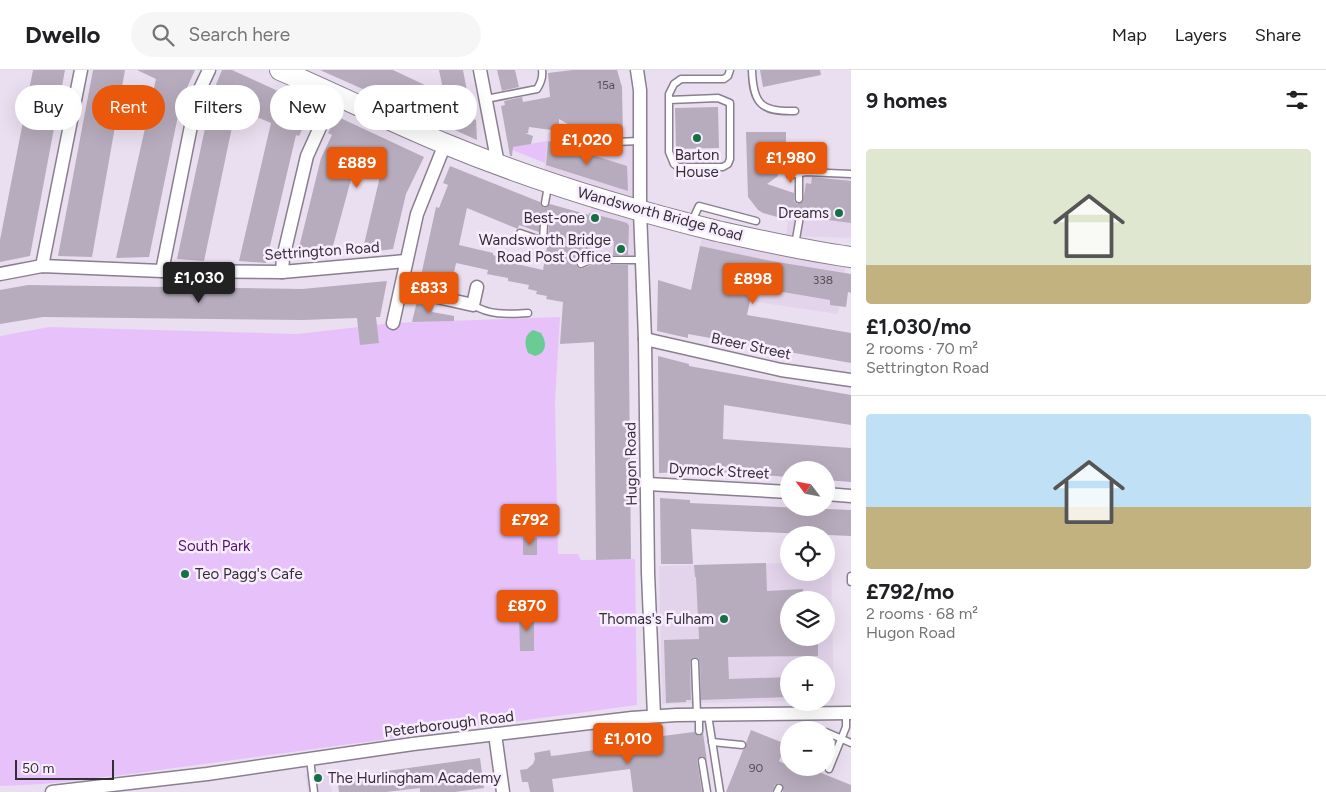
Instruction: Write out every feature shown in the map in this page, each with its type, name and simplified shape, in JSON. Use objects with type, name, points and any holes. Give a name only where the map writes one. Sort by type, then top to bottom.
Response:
[{"type":"main road","name":"Wandsworth Bridge Road","points":[[280,70],[314,85]]},
{"type":"main road","name":"Wandsworth Bridge Road","points":[[344,98],[445,144],[549,182],[640,211],[794,249],[851,257]]},
{"type":"street","points":[[42,266],[81,70]]},
{"type":"street","points":[[162,271],[194,111],[200,89],[209,70]]},
{"type":"street","points":[[480,70],[498,164]]},
{"type":"street","name":"Hugon Road","points":[[636,70],[640,90],[640,211],[645,339],[648,573],[654,716]]},
{"type":"street","points":[[282,272],[307,156],[319,130]]},
{"type":"street","points":[[394,323],[417,214],[445,144]]},
{"type":"street","name":"Settrington Road","points":[[0,274],[42,266],[162,271],[282,272],[406,261]]},
{"type":"street","points":[[401,289],[473,305],[477,286]]},
{"type":"street","name":"Breer Street","points":[[645,339],[781,370],[851,380]]},
{"type":"street","name":"Dymock Street","points":[[648,484],[780,491]]},
{"type":"street","points":[[835,495],[851,496]]},
{"type":"street","name":"Peterborough Road","points":[[52,792],[126,788],[310,759],[495,734],[654,716],[849,712]]},
{"type":"street","points":[[495,734],[503,792]]},
{"type":"lane","points":[[486,99],[537,89],[543,75],[542,70]]},
{"type":"lane","points":[[669,100],[718,98],[730,103],[730,158],[728,164],[723,167],[678,167],[674,164],[669,152],[669,100],[669,94],[674,84],[680,79],[724,79],[728,76],[730,70]]},
{"type":"lane","points":[[752,70],[755,96],[760,104],[770,109],[795,111]]},
{"type":"lane","points":[[564,131],[595,141],[640,141]]},
{"type":"lane","points":[[790,176],[806,172],[851,174]]},
{"type":"lane","points":[[799,174],[799,199]]},
{"type":"lane","points":[[545,203],[549,182]]},
{"type":"lane","points":[[691,224],[698,206],[756,221]]},
{"type":"lane","points":[[794,249],[800,216]]},
{"type":"lane","points":[[520,233],[543,241],[544,224]]},
{"type":"lane","points":[[581,264],[590,260],[642,260]]},
{"type":"lane","points":[[473,305],[495,314],[528,313]]},
{"type":"lane","points":[[851,576],[851,582]]},
{"type":"lane","points":[[696,662],[701,715],[699,731]]},
{"type":"lane","points":[[835,754],[846,727],[849,712]]},
{"type":"lane","points":[[701,715],[712,742],[720,792]]},
{"type":"lane","points":[[835,736],[851,742]]},
{"type":"lane","points":[[712,742],[742,746]]},
{"type":"lane","points":[[310,759],[314,792]]},
{"type":"lane","points":[[702,761],[707,792]]},
{"type":"shaded area","points":[[548,132],[594,143],[632,144],[637,263],[590,262],[587,257],[578,255],[596,192],[544,173]]},
{"type":"shaded area","points":[[801,169],[851,175],[851,238],[786,236],[791,198]]},
{"type":"shaded area","points":[[702,237],[846,263],[838,314],[750,301],[692,287]]},
{"type":"shaded area","points":[[533,330],[541,333],[545,343],[544,350],[535,356],[528,353],[525,343],[526,337]]},
{"type":"shaded area","name":"Thomas's Fulham","points":[[780,563],[780,581],[831,581],[832,591],[780,591],[780,646],[833,646],[833,656],[780,656],[780,701],[662,704],[659,566]]},
{"type":"shaded area","name":"The Hurlingham Academy","points":[[329,771],[332,792],[308,792],[305,774]]},
{"type":"green space","points":[[547,141],[545,163],[512,150],[512,147]]},
{"type":"green space","name":"South Park","points":[[560,317],[555,401],[558,554],[578,554],[581,560],[635,559],[637,705],[131,774],[44,784],[0,786],[0,336],[49,327],[297,334],[393,323]]},
{"type":"building","points":[[33,70],[65,70],[62,85],[30,85]]},
{"type":"building","points":[[93,70],[125,70],[122,85],[92,85],[92,130],[114,130],[92,257],[58,256],[82,130]]},
{"type":"building","points":[[137,70],[195,70],[188,85],[175,85],[175,130],[149,257],[116,258],[145,130],[165,130],[165,85],[155,85],[156,79]]},
{"type":"building","points":[[222,70],[232,70],[270,87],[270,123],[260,118],[260,85],[216,85]]},
{"type":"building","points":[[320,70],[393,70],[425,85],[354,85]]},
{"type":"building","points":[[439,70],[463,70],[466,85],[442,85]]},
{"type":"building","points":[[497,70],[515,70],[519,87],[502,91]]},
{"type":"building","points":[[573,70],[617,70],[622,87],[623,137],[596,135],[596,132],[580,131],[559,119],[559,131],[529,127],[528,133],[525,133],[533,136],[531,144],[513,147],[512,156],[510,156],[501,106],[505,105],[504,101],[522,97],[523,102],[550,97],[548,73]]},
{"type":"building","points":[[760,70],[820,70],[821,75],[763,87]]},
{"type":"building","name":"Barton House","points":[[718,107],[719,148],[676,149],[675,108]]},
{"type":"building","points":[[344,120],[354,124],[354,130],[366,130],[424,157],[406,194],[393,249],[362,253],[381,172],[356,161],[330,257],[296,260],[321,158],[332,135],[328,133],[329,130],[344,130]]},
{"type":"building","points":[[270,127],[270,130],[302,130],[299,136],[296,135],[266,263],[239,261]]},
{"type":"building","points":[[21,130],[54,130],[30,256],[0,262],[0,240]]},
{"type":"building","points":[[205,130],[231,130],[204,261],[177,259]]},
{"type":"building","points":[[455,130],[476,130],[477,140]]},
{"type":"building","points":[[746,132],[786,132],[786,161],[775,162],[778,176],[767,184],[794,193],[794,201],[797,204],[803,202],[806,183],[811,184],[812,177],[851,181],[851,223],[805,217],[804,213],[800,211],[795,215],[788,214],[788,220],[758,210],[748,197]]},
{"type":"building","points":[[548,141],[627,166],[628,191],[546,165]]},
{"type":"building","points":[[450,166],[540,202],[544,208],[550,204],[589,215],[589,213],[617,220],[627,223],[629,226],[628,255],[613,255],[614,241],[594,236],[588,256],[579,260],[576,264],[581,269],[591,265],[628,265],[631,559],[596,560],[594,342],[560,344],[563,302],[546,299],[547,296],[536,294],[537,291],[528,289],[529,285],[487,274],[488,270],[456,263],[450,292],[419,285],[436,207],[439,208],[448,185],[443,183]],"holes":[[[467,208],[518,229],[519,225],[539,232],[540,221],[547,220],[549,224],[548,241],[543,270],[512,263],[513,260],[493,255],[493,253],[459,245]]]},
{"type":"building","points":[[700,246],[771,261],[851,274],[851,293],[848,292],[846,307],[830,305],[830,300],[753,287],[747,315],[851,333],[851,363],[688,334],[688,338],[657,331],[658,280],[691,290]]},
{"type":"building","points":[[387,281],[380,317],[376,317],[379,343],[360,345],[357,318],[303,320],[43,317],[0,324],[0,290],[28,285],[302,289]]},
{"type":"building","points":[[417,301],[434,305],[432,312],[454,316],[454,321],[412,322]]},
{"type":"building","points":[[658,356],[689,364],[689,366],[851,395],[851,425],[724,405],[723,439],[851,448],[851,482],[835,481],[835,461],[780,461],[780,476],[690,470],[690,472],[659,473]]},
{"type":"building","points":[[660,498],[690,500],[690,503],[780,507],[780,516],[835,516],[835,509],[851,510],[851,536],[835,535],[835,526],[780,526],[780,533],[691,529],[693,564],[661,564]]},
{"type":"building","points":[[523,538],[537,538],[537,555],[523,555]]},
{"type":"building","points":[[766,563],[767,591],[803,589],[803,591],[780,591],[780,646],[818,646],[818,656],[728,657],[729,679],[780,677],[780,697],[701,700],[700,662],[698,658],[694,657],[690,662],[691,700],[666,703],[664,640],[699,639],[694,565]]},
{"type":"building","points":[[519,613],[534,613],[534,651],[520,651]]},
{"type":"building","points":[[751,730],[780,742],[780,776],[829,776],[851,785],[851,792],[783,792],[783,786],[779,783],[775,785],[772,792],[726,792],[743,750],[746,747]]},
{"type":"building","points":[[694,732],[699,736],[703,733],[707,761],[702,756],[697,760],[702,792],[633,792],[630,769],[552,779],[554,792],[530,792],[528,782],[522,782],[520,770],[527,769],[533,764],[535,759],[534,753],[550,750],[551,756],[560,755],[642,743],[641,737]]},
{"type":"building","points":[[480,758],[484,788],[455,792],[420,792],[420,788],[386,792],[339,792],[337,778]]},
{"type":"place","name":"Barton House","points":[[697,138]]},
{"type":"place","name":"Dreams","points":[[839,213]]},
{"type":"place","name":"Best-one","points":[[595,218]]},
{"type":"place","name":"Wandsworth Bridge Road Post Office","points":[[621,249]]},
{"type":"place","name":"Teo Pagg's Cafe","points":[[185,574]]},
{"type":"place","name":"Thomas's Fulham","points":[[724,619]]},
{"type":"place","name":"The Hurlingham Academy","points":[[318,778]]}]
